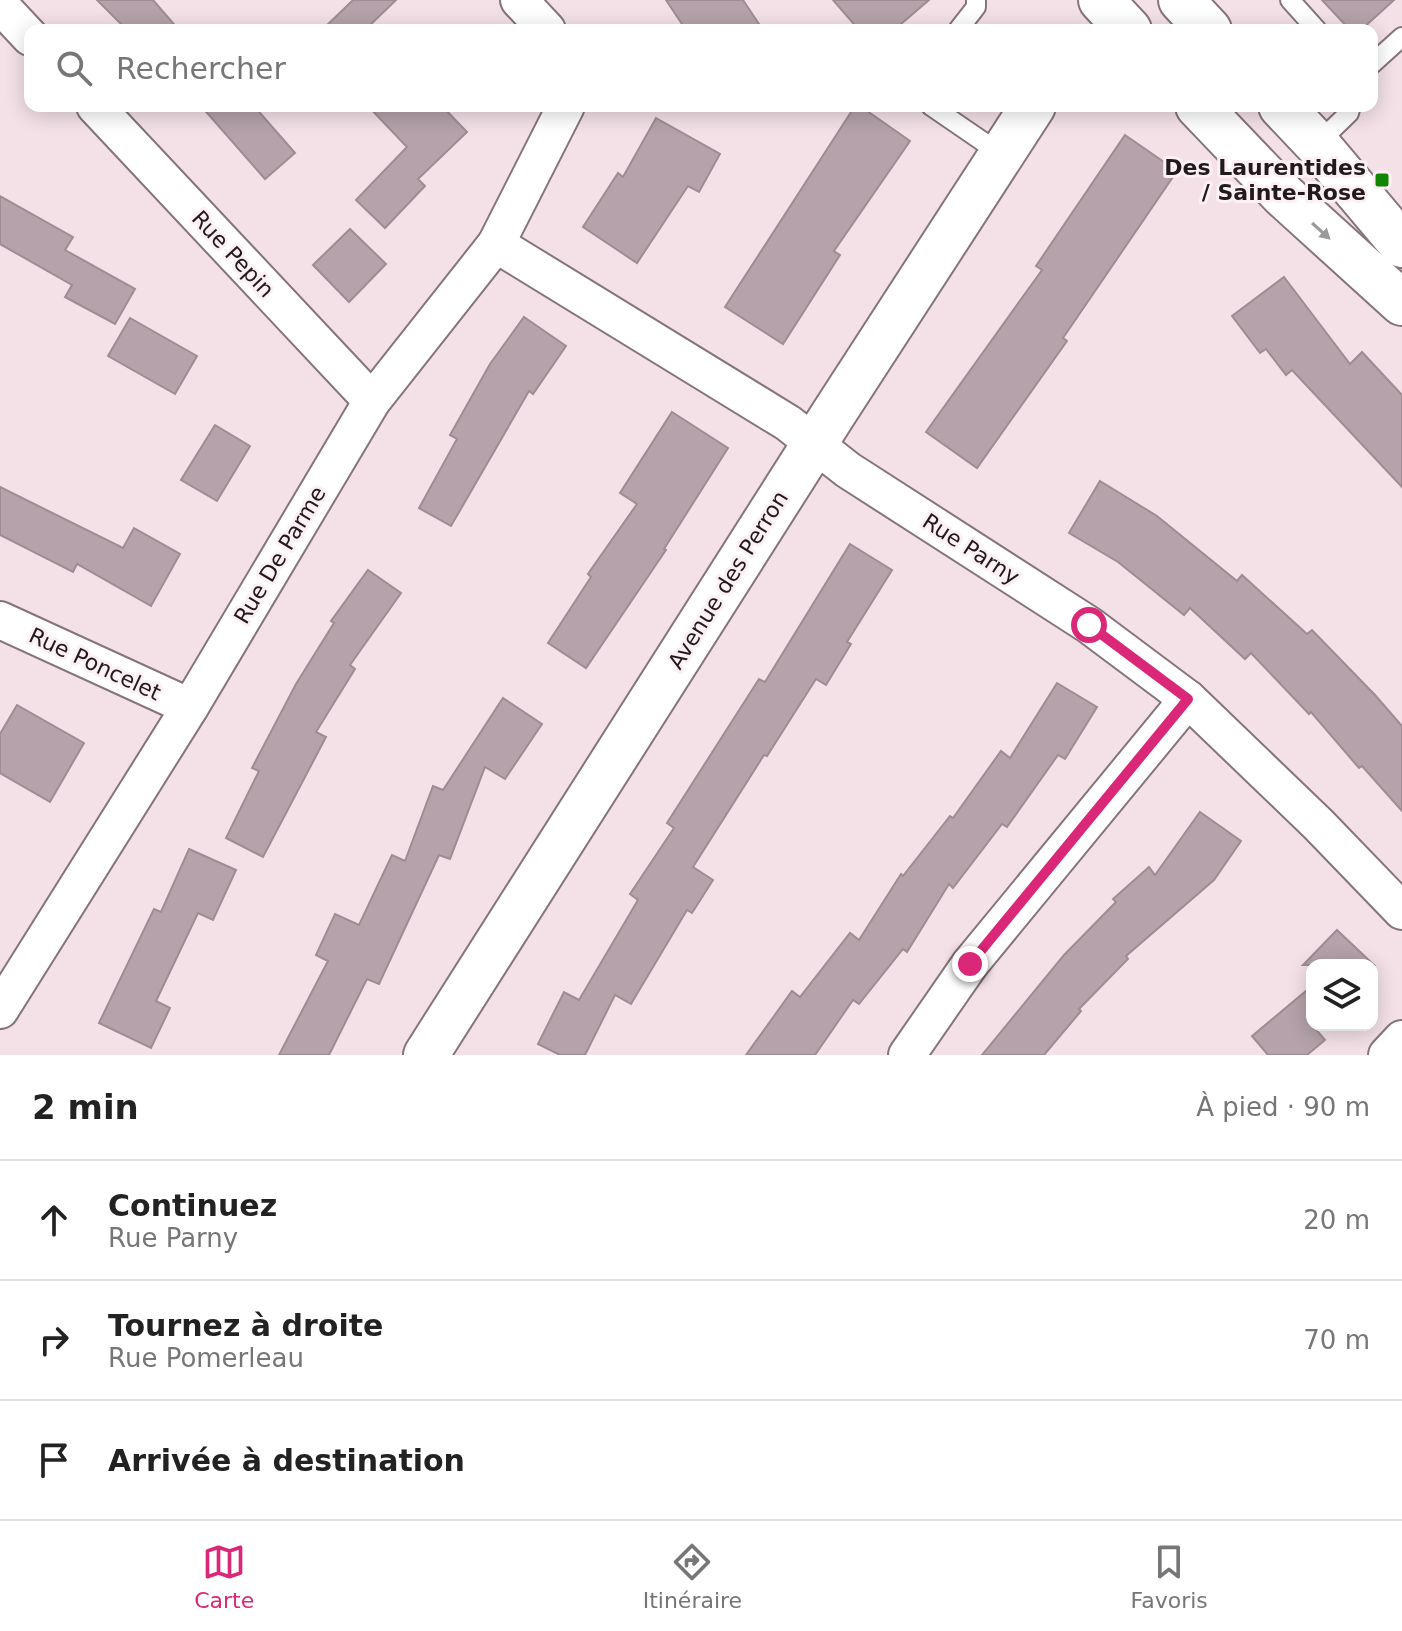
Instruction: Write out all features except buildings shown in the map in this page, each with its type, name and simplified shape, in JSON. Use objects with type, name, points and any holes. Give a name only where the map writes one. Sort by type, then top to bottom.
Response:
[{"type":"street","points":[[519,0],[541,24]]},
{"type":"street","points":[[1086,24],[1099,0],[1123,24]]},
{"type":"street","points":[[1181,0],[1203,24]]},
{"type":"street","points":[[0,5],[24,31]]},
{"type":"street","name":"Rue Pepin","points":[[101,112],[372,401]]},
{"type":"street","name":"Rue De Parme","points":[[0,1010],[190,707],[372,401],[496,244],[563,112]]},
{"type":"street","name":"Avenue des Perron","points":[[426,1055],[1029,112]]},
{"type":"street","points":[[1204,112],[1283,195],[1399,297]]},
{"type":"street","points":[[1287,112],[1402,245]]},
{"type":"street","name":"Rue Parny","points":[[496,244],[788,423],[848,470],[1089,625],[1188,699],[1319,825],[1402,911]]},
{"type":"street","name":"Rue Poncelet","points":[[0,620],[190,707]]},
{"type":"street","points":[[907,1055],[970,964],[1188,699]]},
{"type":"street","points":[[1387,1055],[1402,1039]]},
{"type":"lane","points":[[963,24],[976,7],[976,0]]},
{"type":"lane","points":[[1290,0],[1312,24]]},
{"type":"lane","points":[[1378,59],[1402,37]]},
{"type":"lane","points":[[940,112],[1001,154]]},
{"type":"lane","points":[[1317,144],[1349,112]]},
{"type":"place","name":"Des Laurentides / Sainte-Rose","points":[[1382,180]]},
{"type":"route","points":[[970,964],[1188,699],[1089,625]]}]
